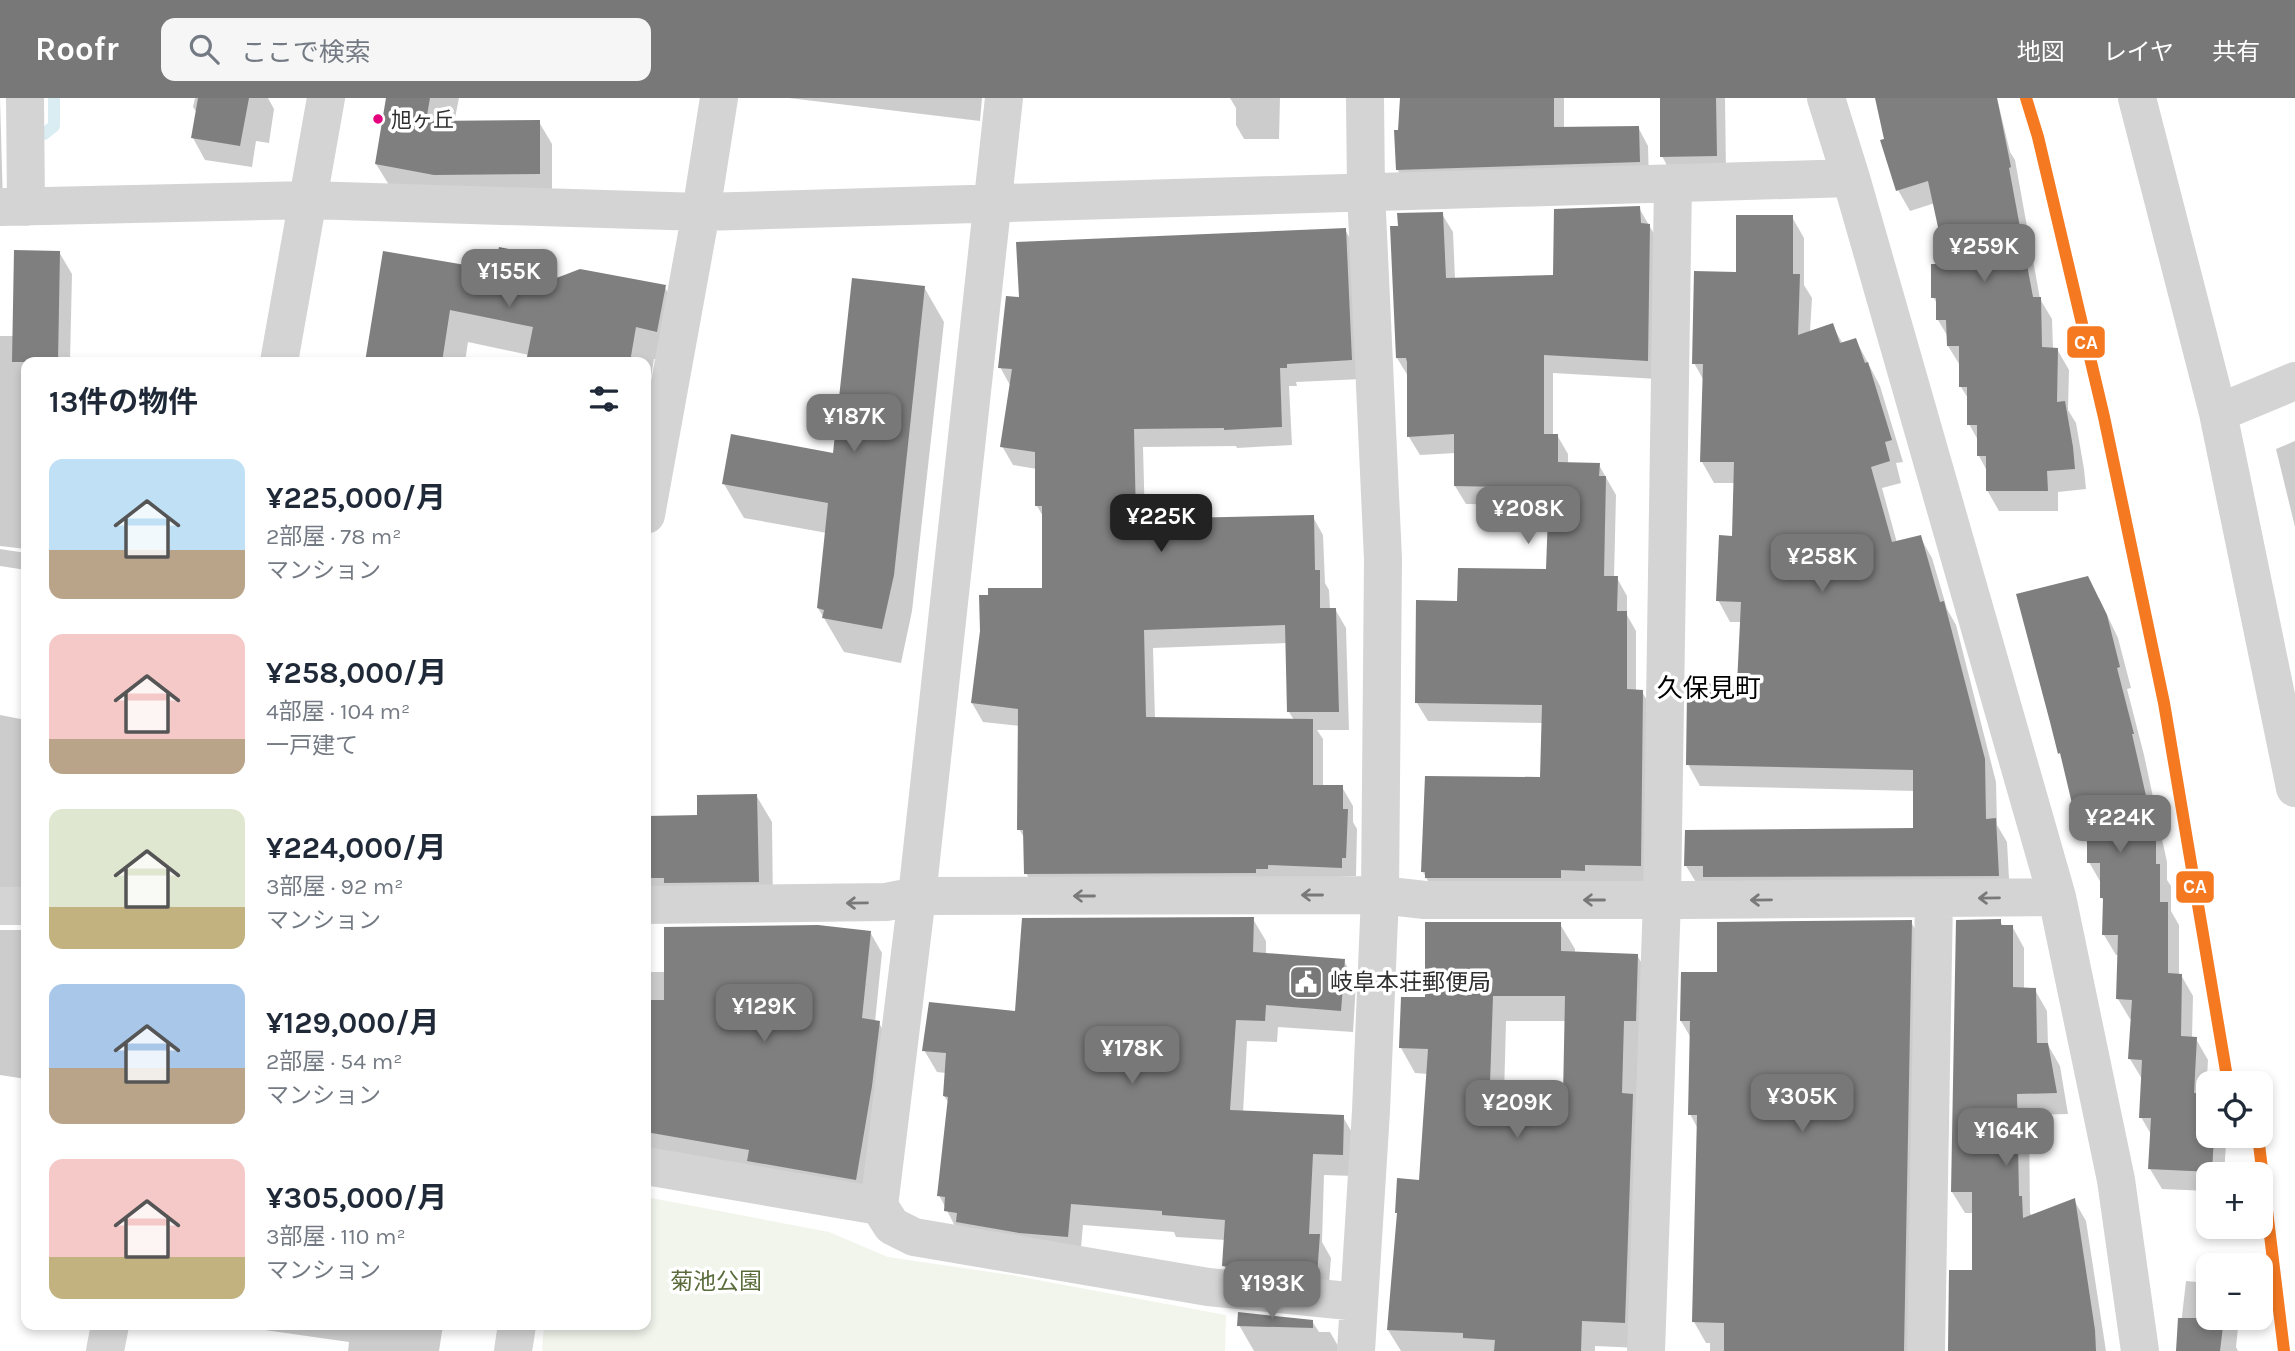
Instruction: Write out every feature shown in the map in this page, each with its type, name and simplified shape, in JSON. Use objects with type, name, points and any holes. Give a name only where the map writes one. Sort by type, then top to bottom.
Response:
[{"type":"street","points":[[24,98],[13,206],[307,200],[701,212],[1852,178]]},
{"type":"street","points":[[280,357],[326,98]]},
{"type":"street","points":[[651,488],[719,98]]},
{"type":"street","points":[[1004,98],[917,896],[879,1206],[892,1226],[914,1237],[1208,1287],[1358,1302]]},
{"type":"street","points":[[1356,1351],[1371,1111],[1380,895],[1383,559],[1366,191],[1365,98]]},
{"type":"street","points":[[1826,98],[1852,178],[2057,897],[2116,1180],[2140,1351]]},
{"type":"street","points":[[2137,98],[2218,413],[2295,788]]},
{"type":"street","points":[[1646,1351],[1662,901],[1673,183]]},
{"type":"street","points":[[2218,413],[2295,381]]},
{"type":"street","points":[[651,905],[886,902],[917,896],[1380,895],[1425,900],[1662,901],[2057,897]]},
{"type":"street","points":[[1926,1351],[1934,898]]},
{"type":"street","points":[[0,906],[21,906]]},
{"type":"street","points":[[651,1167],[879,1206]]},
{"type":"street","points":[[105,1351],[109,1330]]},
{"type":"street","points":[[513,1351],[516,1330]]},
{"type":"green space","name":"菊池公園","points":[[651,1198],[829,1232],[888,1257],[1011,1275],[1226,1315],[1225,1351],[542,1351],[544,1330],[651,1330]]},
{"type":"building","points":[[198,98],[249,98],[240,146],[191,138]]},
{"type":"building","points":[[386,98],[430,98],[426,121],[540,120],[540,174],[434,175],[375,164]]},
{"type":"building","points":[[1400,98],[1554,98],[1554,127],[1639,126],[1640,162],[1396,170],[1394,130],[1398,130]]},
{"type":"building","points":[[1660,98],[1716,98],[1717,156],[1660,157]]},
{"type":"building","points":[[1875,98],[1997,98],[2033,297],[2041,297],[2042,347],[2058,348],[2057,402],[2065,401],[2073,447],[2075,469],[2047,471],[2048,491],[1986,491],[1986,456],[1977,456],[1977,425],[1967,425],[1967,387],[1959,387],[1959,346],[1947,346],[1946,320],[1936,320],[1936,298],[1931,298],[1931,264],[1946,264],[1928,181],[1896,191],[1880,140],[1884,139]]},
{"type":"building","points":[[1640,206],[1641,223],[1650,224],[1648,361],[1544,355],[1544,434],[1558,434],[1558,462],[1600,463],[1599,476],[1606,476],[1604,576],[1618,576],[1617,611],[1627,611],[1627,689],[1643,690],[1641,866],[1585,865],[1585,871],[1561,870],[1561,878],[1425,878],[1425,872],[1421,872],[1425,776],[1540,777],[1542,705],[1415,703],[1416,600],[1457,601],[1458,568],[1546,569],[1549,488],[1454,486],[1454,434],[1407,437],[1407,362],[1406,358],[1396,358],[1390,226],[1398,226],[1397,213],[1443,212],[1446,278],[1553,275],[1554,209]]},
{"type":"building","points":[[1736,215],[1793,215],[1793,274],[1800,274],[1798,335],[1833,323],[1840,343],[1856,338],[1865,363],[1868,362],[1892,440],[1885,442],[1890,461],[1871,467],[1892,542],[1921,535],[1940,602],[1944,601],[1985,759],[1986,819],[1996,818],[1999,876],[1703,877],[1703,866],[1684,866],[1685,830],[1913,828],[1913,770],[1686,765],[1687,691],[1693,692],[1694,683],[1737,684],[1741,602],[1716,601],[1719,535],[1732,536],[1734,462],[1700,462],[1703,364],[1692,364],[1694,271],[1736,272]]},
{"type":"building","points":[[1346,228],[1352,360],[1287,364],[1287,368],[1280,368],[1282,427],[1224,430],[1134,429],[1138,519],[1314,515],[1315,570],[1320,570],[1320,608],[1336,608],[1339,712],[1287,712],[1285,625],[1144,630],[1146,717],[1313,719],[1313,785],[1343,785],[1343,809],[1348,809],[1346,858],[1342,858],[1342,868],[1268,865],[1268,869],[1256,869],[1256,873],[1024,874],[1023,830],[1017,830],[1018,709],[971,703],[980,631],[979,595],[988,595],[988,588],[1042,588],[1042,506],[1035,506],[1035,452],[1000,447],[1012,369],[998,368],[1006,296],[1019,297],[1016,242]]},
{"type":"building","points":[[499,247],[532,254],[525,290],[580,269],[666,285],[657,332],[636,327],[631,357],[527,357],[533,327],[450,310],[443,357],[366,357],[383,251],[495,270]]},
{"type":"building","points":[[14,250],[60,251],[58,357],[21,357],[21,362],[12,362]]},
{"type":"building","points":[[852,278],[925,286],[894,575],[882,629],[822,618],[824,610],[817,608],[828,503],[722,484],[731,434],[833,453]]},
{"type":"building","points":[[2088,576],[2107,615],[2156,840],[2156,864],[2160,864],[2160,902],[2168,902],[2168,973],[2182,974],[2181,1036],[2197,1037],[2194,1093],[2196,1148],[2213,1148],[2213,1162],[2196,1162],[2196,1171],[2148,1169],[2151,1118],[2139,1118],[2142,1060],[2128,1059],[2132,1000],[2116,999],[2118,935],[2102,935],[2100,863],[2087,863],[2087,832],[2079,833],[2016,594]]},
{"type":"building","points":[[757,794],[759,882],[664,883],[664,878],[651,878],[651,816],[697,815],[697,795]]},
{"type":"building","points":[[1254,917],[1253,952],[1345,959],[1341,1011],[1266,1005],[1265,1021],[1236,1020],[1230,1110],[1344,1115],[1343,1155],[1313,1154],[1309,1234],[1320,1234],[1317,1276],[1222,1266],[1225,1220],[1162,1215],[1162,1211],[1071,1204],[1068,1237],[1019,1233],[956,1222],[957,1213],[944,1211],[945,1197],[937,1196],[948,1097],[943,1096],[946,1053],[922,1051],[929,1002],[1015,1011],[1022,918]]},
{"type":"building","points":[[2001,919],[2001,925],[2013,925],[2013,987],[2036,988],[2037,1043],[2048,1043],[2057,1093],[2017,1094],[2019,1196],[2022,1196],[2023,1218],[2075,1198],[2096,1351],[1948,1351],[1949,1270],[1972,1270],[1972,1192],[1951,1192],[1956,920]]},
{"type":"building","points":[[1912,920],[1904,1351],[1724,1351],[1724,1323],[1692,1322],[1697,1115],[1688,1115],[1690,1021],[1680,1021],[1681,972],[1717,972],[1717,922]]},
{"type":"building","points":[[1425,922],[1561,922],[1561,951],[1638,954],[1636,1021],[1624,1021],[1622,1093],[1633,1094],[1625,1323],[1582,1321],[1581,1351],[1494,1351],[1495,1340],[1463,1338],[1463,1333],[1387,1330],[1397,1213],[1397,1178],[1419,1180],[1428,1049],[1399,1048],[1401,997],[1425,997]],"holes":[[[1493,996],[1565,996],[1563,1097],[1497,1094],[1497,1084],[1490,1084]]]},
{"type":"building","points":[[818,925],[871,931],[862,1018],[880,1021],[856,1180],[747,1161],[749,1150],[651,1133],[651,1000],[664,1000],[664,927]]},
{"type":"building","points":[[1238,1312],[1313,1320],[1313,1328],[1237,1326]]},
{"type":"building","points":[[2178,1318],[2196,1318],[2196,1330],[2223,1330],[2220,1351],[2176,1351]]},
{"type":"waterway","points":[[44,134],[54,126],[54,98]]},
{"type":"transit line","name":"CA","points":[[2026,98],[2038,137],[2104,417],[2164,703],[2226,1071]]},
{"type":"transit line","name":"CA","points":[[2259,1148],[2284,1351]]},
{"type":"place","name":"旭ヶ丘","points":[[378,119]]},
{"type":"place","name":"岐阜本荘郵便局","points":[[1306,982]]},
{"type":"district","name":"久保見町","points":[[1709,688]]}]
